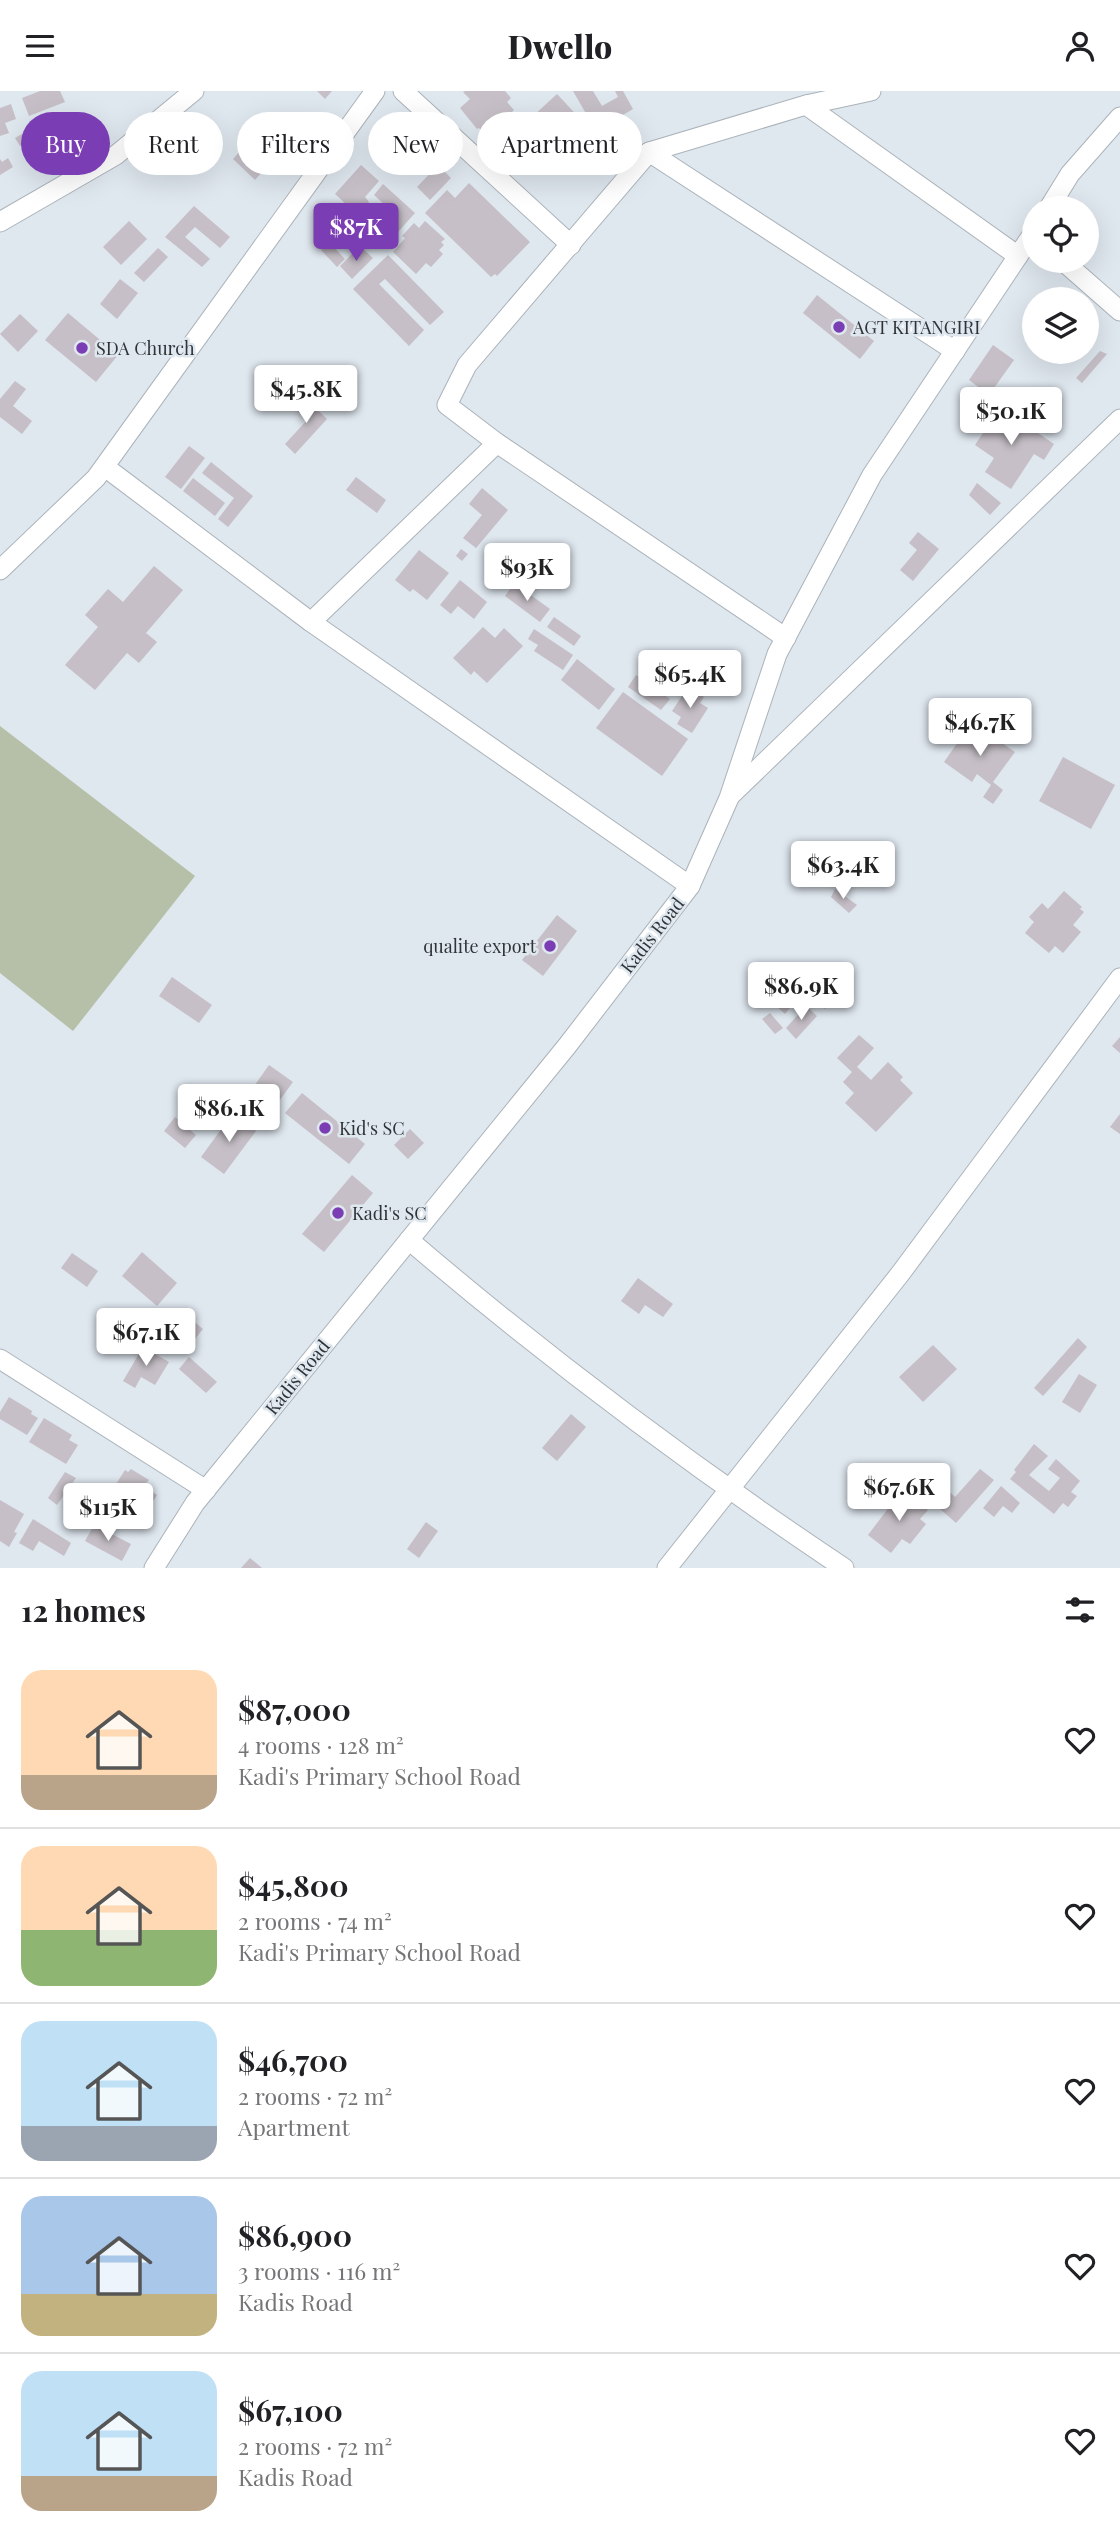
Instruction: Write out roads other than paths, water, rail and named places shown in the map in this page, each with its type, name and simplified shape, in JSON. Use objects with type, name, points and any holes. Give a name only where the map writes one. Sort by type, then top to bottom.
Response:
[{"type":"street","points":[[0,222],[116,155],[194,91]]},
{"type":"street","points":[[0,570],[105,467],[375,91]]},
{"type":"street","points":[[403,91],[571,246]]},
{"type":"street","points":[[786,638],[497,443],[447,405],[467,365],[649,152],[806,105],[871,91]]},
{"type":"street","points":[[806,105],[1018,256]]},
{"type":"street","points":[[1056,196],[1070,174],[1120,117]]},
{"type":"street","points":[[649,152],[955,351]]},
{"type":"street","name":"Kadis Road","points":[[154,1568],[206,1490],[562,1053],[690,887],[729,797],[777,654],[872,475],[1022,250]]},
{"type":"street","points":[[1077,273],[1120,311]]},
{"type":"street","points":[[729,797],[1120,419]]},
{"type":"street","points":[[311,622],[497,443]]},
{"type":"street","points":[[105,467],[311,622],[690,887]]},
{"type":"street","points":[[667,1568],[900,1274],[1120,978]]},
{"type":"street","points":[[409,1240],[498,1316],[730,1489],[844,1568]]},
{"type":"street","points":[[0,1359],[206,1490]]},
{"type":"place","name":"AGT KITANGIRI","points":[[839,327]]},
{"type":"place","name":"SDA Church","points":[[82,348]]},
{"type":"place","name":"qualite export","points":[[550,946]]},
{"type":"place","name":"Kid's SC","points":[[325,1128]]},
{"type":"place","name":"Kadi's SC","points":[[338,1213]]}]
